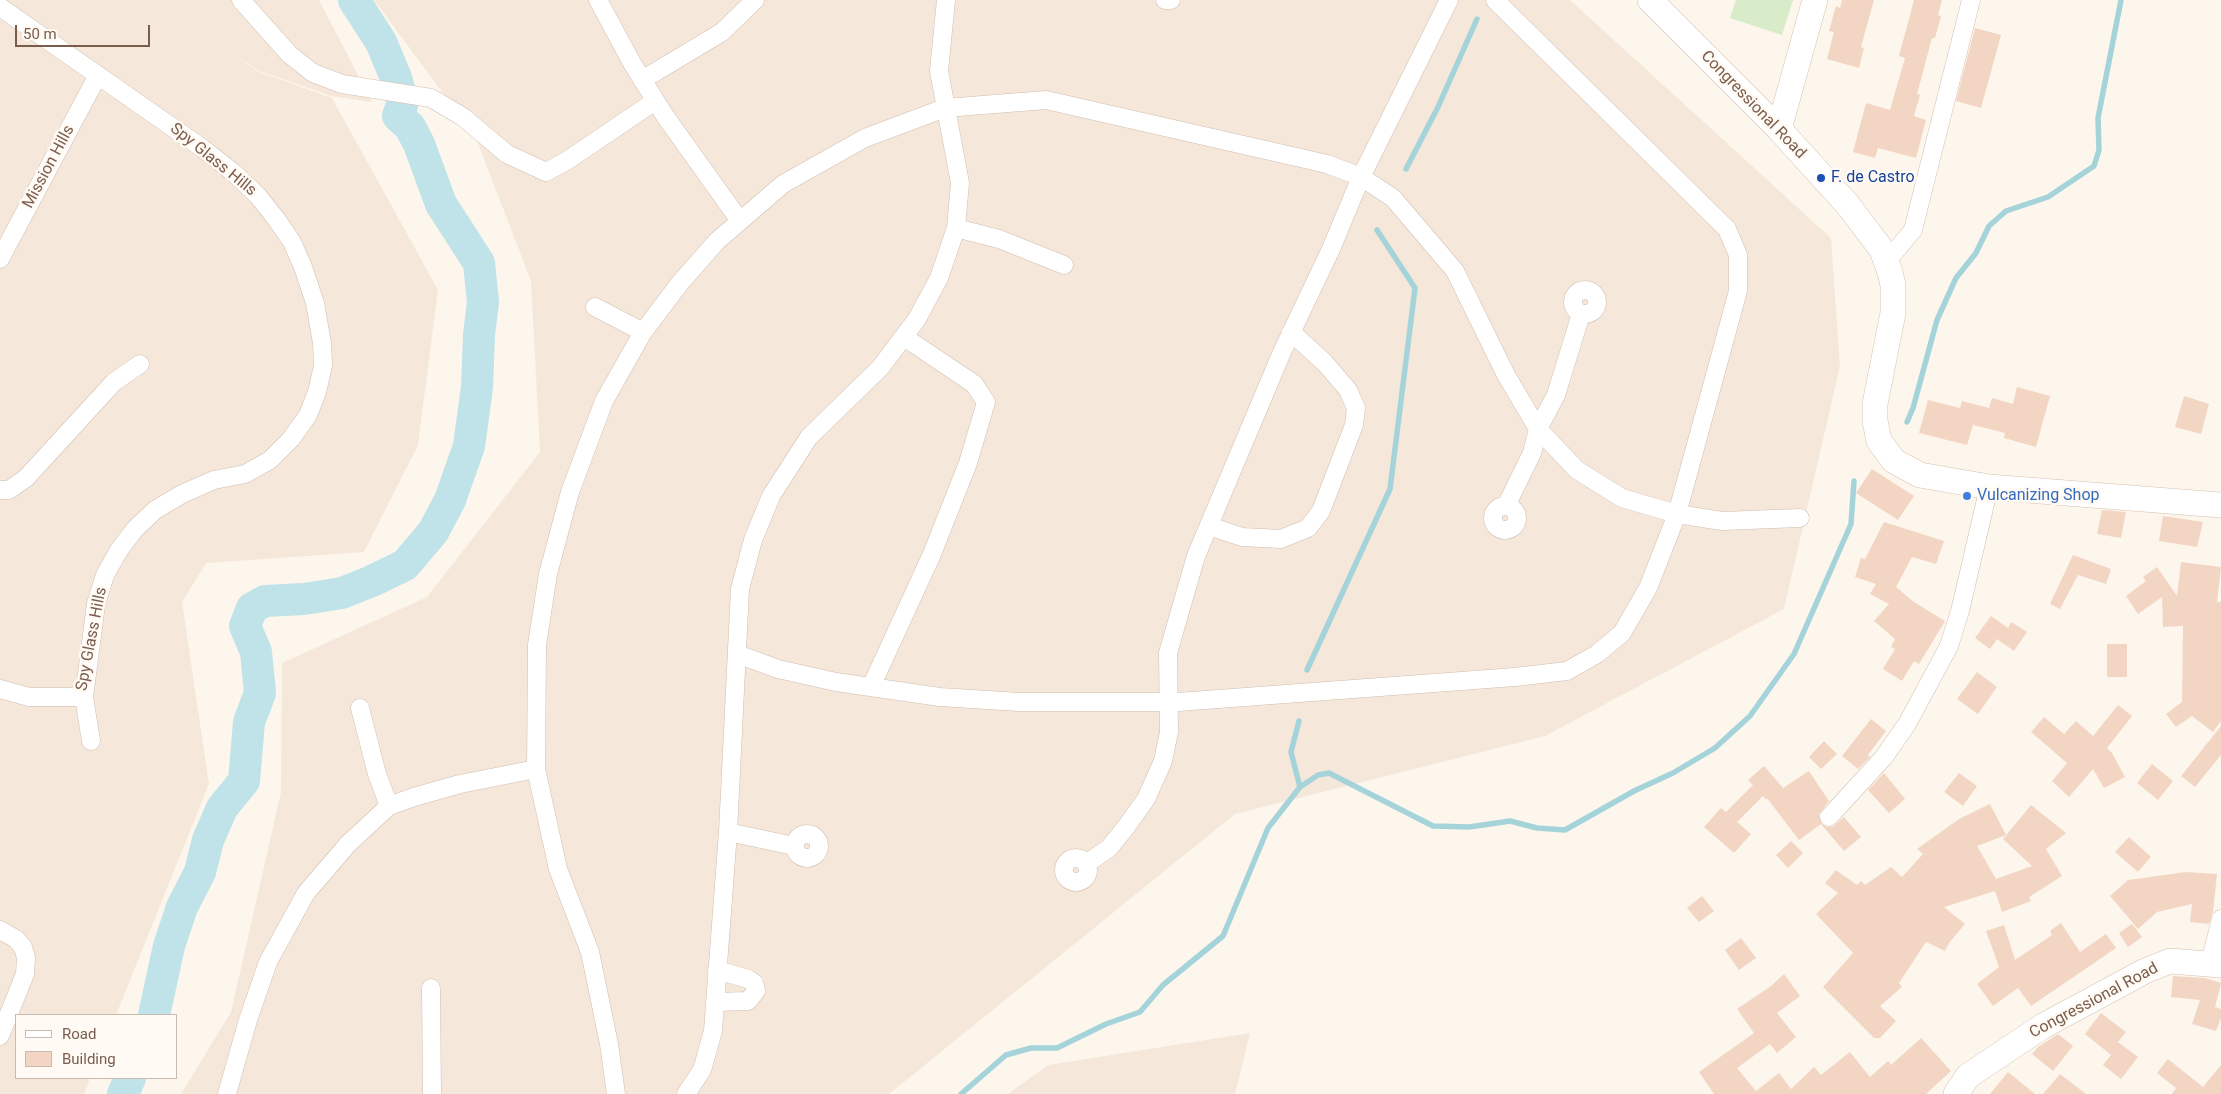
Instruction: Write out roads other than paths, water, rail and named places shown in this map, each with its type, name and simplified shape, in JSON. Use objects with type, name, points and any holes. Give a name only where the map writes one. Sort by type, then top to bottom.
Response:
[{"type":"main road","name":"Congressional Road","points":[[1650,0],[1779,129],[1848,205],[1874,238],[1887,261],[1893,285],[1893,313],[1875,404],[1874,421],[1879,441],[1894,461],[1920,475],[1989,487],[2221,505]]},
{"type":"main road","points":[[1779,129],[1815,0]]},
{"type":"main road","name":"Congressional Road","points":[[1956,1094],[1968,1076],[2043,1026],[2145,971],[2170,961],[2216,964]]},
{"type":"street","points":[[240,0],[289,54],[314,73],[342,84],[431,98],[463,117],[507,154],[546,172],[568,160],[656,100]]},
{"type":"street","points":[[598,0],[642,80],[740,221]]},
{"type":"street","points":[[642,80],[722,32],[755,0]]},
{"type":"street","points":[[686,1094],[702,1070],[713,1031],[728,832],[740,589],[753,540],[771,496],[809,437],[880,368],[917,319],[939,278],[956,228],[960,183],[939,71],[946,0]]},
{"type":"street","points":[[1165,0],[1171,0]]},
{"type":"street","points":[[1086,864],[1109,848],[1146,799],[1163,761],[1168,732],[1168,653],[1196,556],[1291,332],[1331,249],[1362,177],[1449,0]]},
{"type":"street","points":[[737,654],[778,670],[940,698],[1019,702],[1167,703],[1515,677],[1566,671],[1597,654],[1622,634],[1648,588],[1677,514],[1738,291],[1738,256],[1726,229],[1606,107],[1495,0]]},
{"type":"street","points":[[1887,261],[1913,230],[1971,0]]},
{"type":"street","name":"Spy Glass Hills","points":[[0,7],[234,173],[258,196],[292,242],[315,303],[322,343],[322,366],[317,392],[308,415],[291,439],[270,460],[245,474],[214,480],[182,494],[155,510],[135,529],[119,550],[105,575],[96,604],[84,697],[29,697],[0,689]]},
{"type":"street","name":"Mission Hills","points":[[0,259],[98,75]]},
{"type":"street","points":[[616,1094],[609,1044],[590,952],[558,870],[536,769],[538,645],[548,574],[570,492],[604,401],[644,332],[680,283],[717,242],[740,221],[783,184],[866,138],[945,108],[1046,100],[1327,164],[1362,177],[1393,198],[1455,271],[1506,375],[1538,429],[1577,470],[1622,498],[1677,514],[1722,521],[1800,518]]},
{"type":"street","points":[[956,228],[999,239],[1064,265]]},
{"type":"street","points":[[595,307],[644,332]]},
{"type":"street","points":[[1506,506],[1532,453],[1538,429],[1556,395],[1581,314]]},
{"type":"street","points":[[1209,526],[1242,537],[1281,539],[1308,528],[1321,511],[1354,424],[1356,408],[1348,390],[1325,363],[1291,332]]},
{"type":"street","points":[[871,687],[932,554],[968,462],[986,402],[974,384],[904,336]]},
{"type":"street","points":[[0,490],[9,490],[26,478],[114,382],[140,364]]},
{"type":"street","points":[[1829,816],[1884,757],[1902,730],[1949,646],[1962,602],[1989,487]]},
{"type":"street","points":[[84,697],[91,741]]},
{"type":"street","points":[[360,708],[377,774],[389,806]]},
{"type":"street","points":[[226,1094],[268,962],[306,893],[348,844],[389,806],[460,784],[536,769]]},
{"type":"street","points":[[728,832],[794,846]]},
{"type":"street","points":[[2216,964],[2221,919]]},
{"type":"street","points":[[0,930],[16,939],[23,947],[26,966],[25,974],[0,1036]]},
{"type":"street","points":[[715,1002],[748,1001],[756,991],[754,984],[748,978],[740,978],[717,970]]},
{"type":"street","points":[[431,988],[432,1094]]},
{"type":"waterway","points":[[154,1014],[169,946],[182,907],[200,872],[208,840],[222,808],[244,781],[249,722],[260,693],[256,652],[245,626],[252,608],[265,601],[304,599],[342,593],[405,565],[433,532],[450,500],[469,446],[477,387],[479,335],[483,302],[479,263],[441,204],[419,144],[410,127],[398,116],[403,102],[396,78],[381,42],[354,0]]},
{"type":"waterway","points":[[1907,422],[1913,408],[1937,320],[1956,278],[1976,253],[1989,226],[2006,211],[2048,197],[2094,166],[2099,150],[2098,118],[2121,0]]},
{"type":"waterway","points":[[1406,169],[1438,107],[1477,19]]},
{"type":"waterway","points":[[1307,670],[1390,489],[1415,288],[1377,230]]},
{"type":"waterway","points":[[961,1094],[1006,1055],[1031,1048],[1057,1048],[1106,1024],[1140,1012],[1163,985],[1223,936],[1268,828],[1300,787],[1318,775],[1329,773],[1433,826],[1469,827],[1510,821],[1537,828],[1565,830],[1634,791],[1673,773],[1715,748],[1750,716],[1794,654],[1851,524],[1854,481]]},
{"type":"waterway","points":[[1299,721],[1291,752],[1300,787]]},
{"type":"waterway","points":[[123,1094],[130,1079]]},
{"type":"place","name":"F. de Castro","points":[[1821,178]]},
{"type":"place","name":"Vulcanizing Shop","points":[[1967,496]]}]
